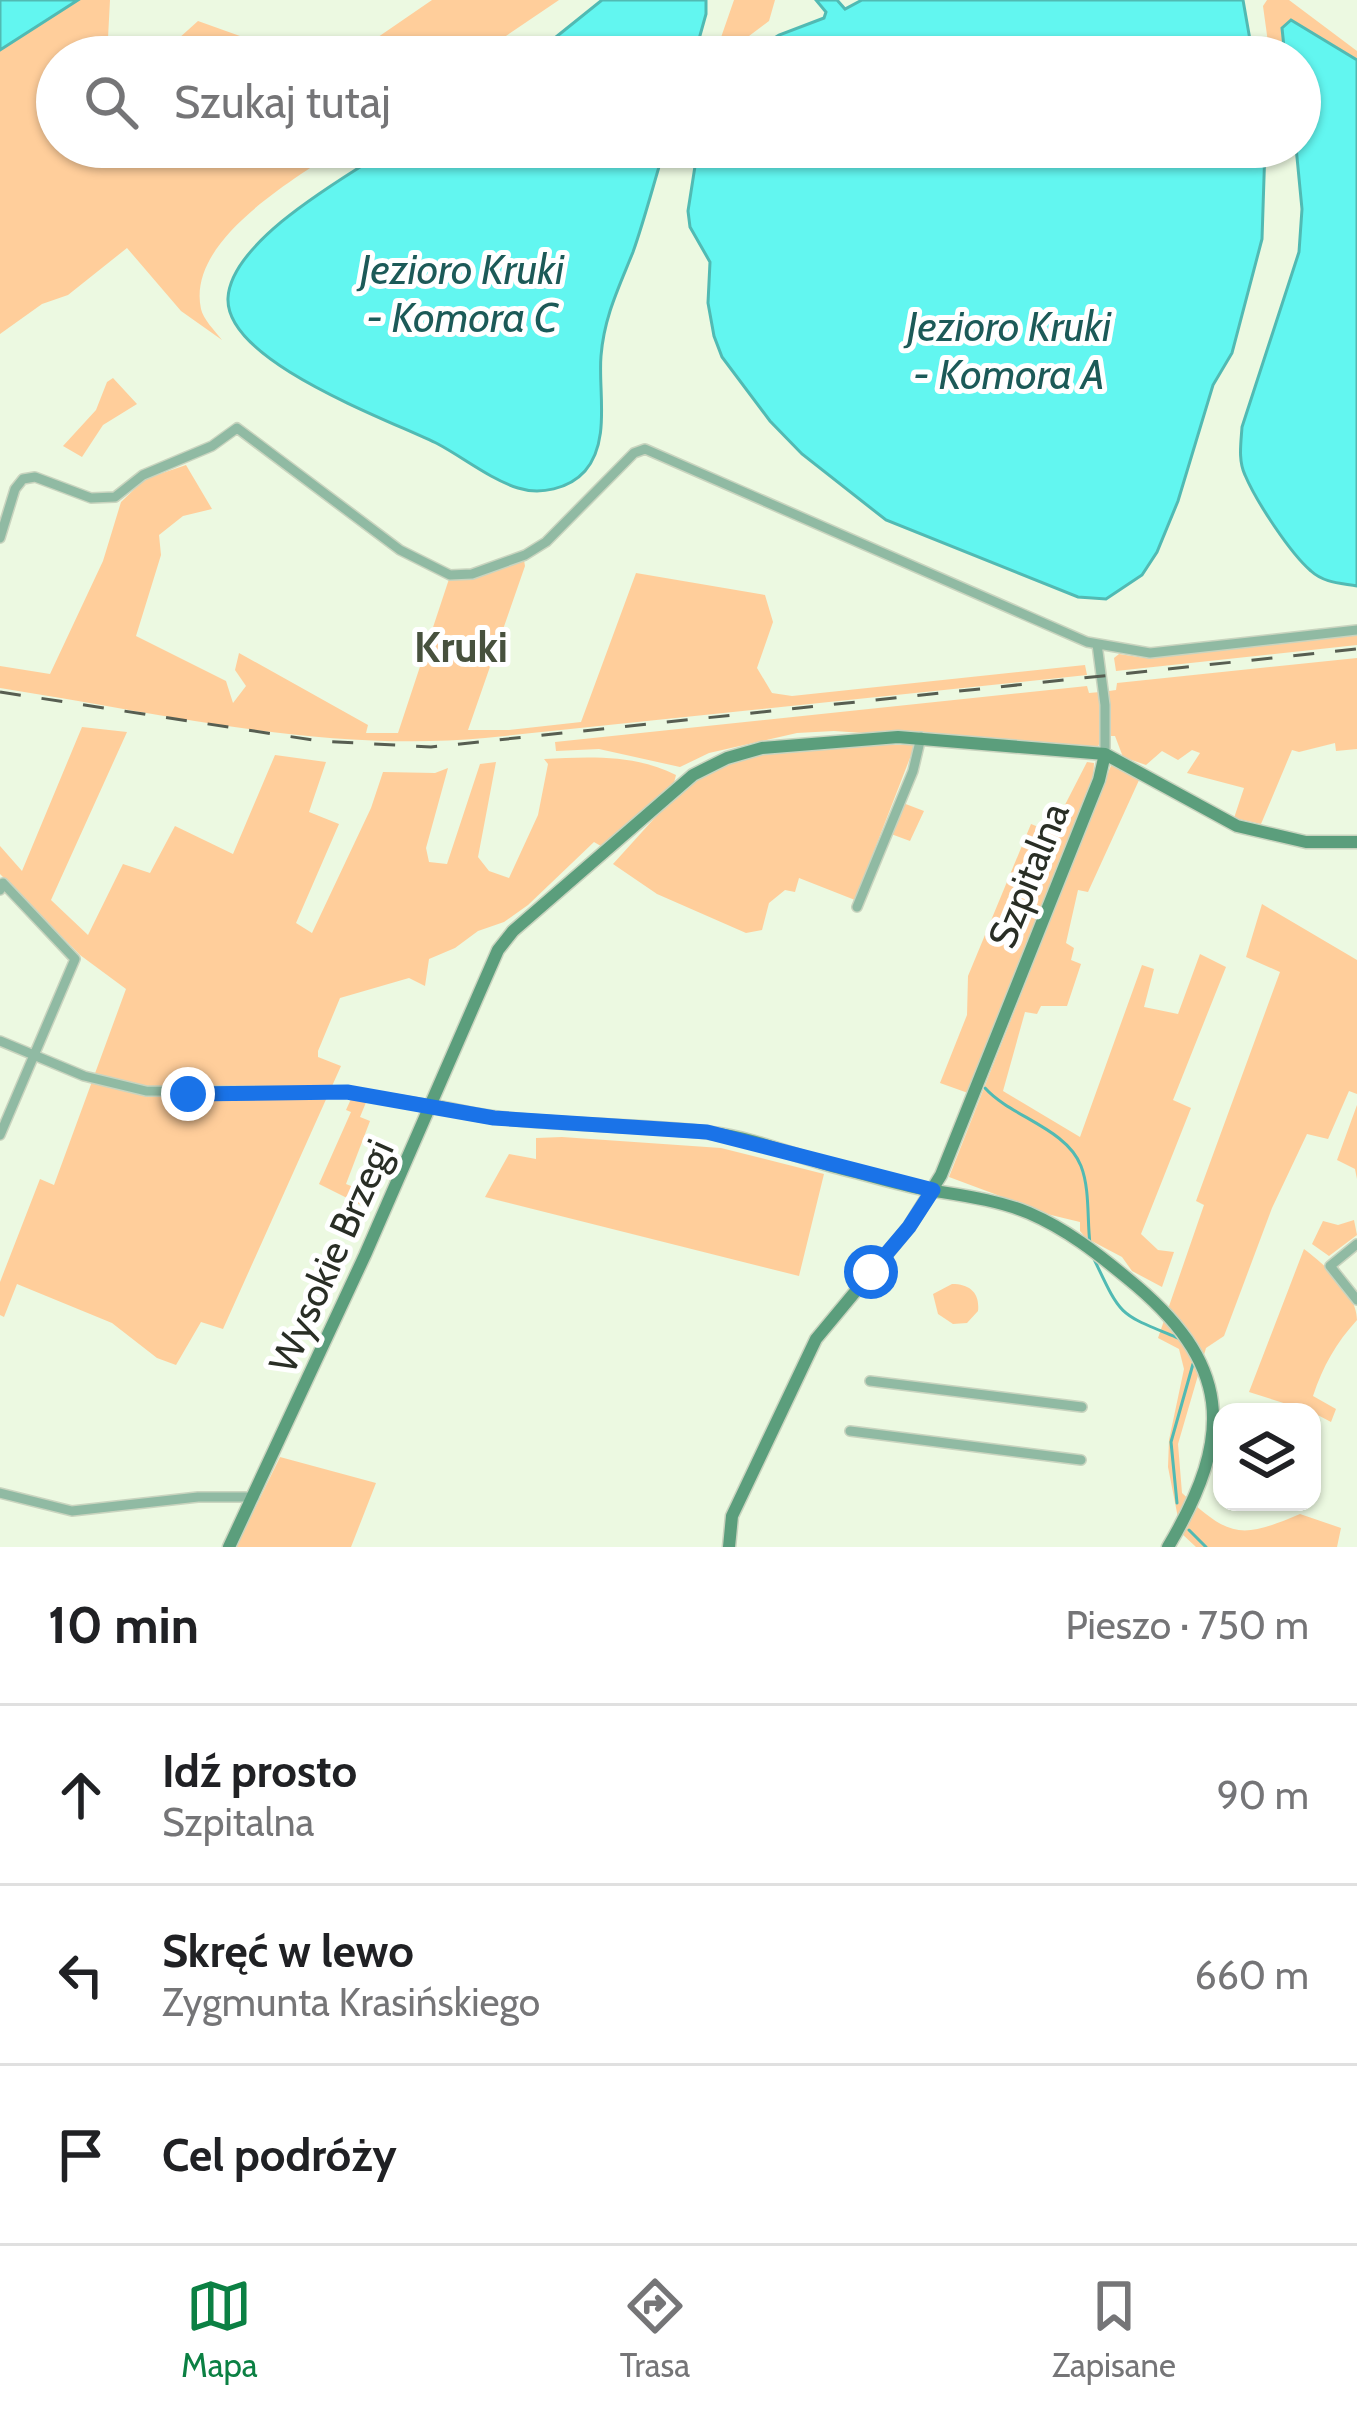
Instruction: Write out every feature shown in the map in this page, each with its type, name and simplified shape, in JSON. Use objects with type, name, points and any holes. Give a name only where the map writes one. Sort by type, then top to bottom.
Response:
[{"type":"street","points":[[0,538],[15,489],[23,479],[35,477],[91,498],[115,496],[158,466],[208,448],[237,428],[400,550],[449,575],[472,574],[546,542],[634,453],[645,449],[1069,636],[1097,644],[1150,653],[1357,630]]},
{"type":"street","name":"Szpitalna","points":[[729,1547],[732,1516],[817,1339],[909,1227],[933,1190],[1093,795],[1105,754],[1106,705],[1097,644]]},
{"type":"street","points":[[857,908],[907,787],[921,737]]},
{"type":"street","name":"Wysokie Brzegi","points":[[230,1543],[506,939],[685,780],[728,758],[762,748],[921,737],[1022,750],[1105,754],[1238,826],[1306,842],[1357,842]]},
{"type":"street","points":[[0,1135],[76,959],[2,887]]},
{"type":"street","points":[[0,1041],[97,1081],[167,1094],[347,1092],[494,1118],[724,1135],[838,1168],[1025,1211],[1060,1228],[1144,1291],[1199,1354],[1210,1390],[1212,1436],[1197,1494],[1168,1547]]},
{"type":"street","points":[[1357,1244],[1330,1265],[1357,1300]]},
{"type":"street","points":[[870,1381],[1082,1407]]},
{"type":"street","points":[[850,1431],[1081,1460]]},
{"type":"street","points":[[0,1492],[72,1510],[198,1497],[254,1497]]},
{"type":"shaded area","points":[[78,0],[110,0],[108,36],[36,36],[36,168],[311,168],[248,214],[210,259],[201,284],[201,309],[222,340],[181,311],[127,248],[68,295],[42,304],[0,334],[0,50]]},
{"type":"shaded area","points":[[432,0],[559,0],[506,36],[380,36]]},
{"type":"shaded area","points":[[734,0],[775,0],[769,21],[749,36],[722,36]]},
{"type":"shaded area","points":[[1267,0],[1289,0],[1357,51],[1357,60],[1331,43],[1321,46],[1321,36],[1267,36],[1263,6]]},
{"type":"shaded area","points":[[198,21],[240,36],[181,36]]},
{"type":"shaded area","points":[[113,378],[137,404],[103,425],[82,457],[63,446],[96,410]]},
{"type":"shaded area","points":[[186,465],[212,509],[183,516],[159,535],[161,555],[136,636],[226,681],[233,703],[246,686],[235,670],[239,653],[368,725],[366,733],[398,733],[449,579],[472,578],[524,560],[468,730],[581,722],[636,573],[765,595],[773,622],[757,668],[772,693],[792,696],[1085,665],[1087,675],[424,741],[242,728],[0,688],[0,666],[50,674],[103,561],[121,502],[145,479]]},
{"type":"shaded area","points":[[1357,634],[1357,645],[1116,671],[1114,658],[1119,654],[1145,658]]},
{"type":"shaded area","points":[[1357,658],[1357,749],[1336,751],[1335,743],[1292,750],[1261,824],[1234,818],[1244,788],[1187,773],[1200,753],[1192,750],[1178,760],[1162,751],[1146,765],[1123,757],[1115,736],[1109,736],[1109,691],[1116,690],[1117,683]]},
{"type":"shaded area","points":[[1087,686],[1089,693],[1100,692],[1097,749],[834,731],[797,733],[709,753],[680,767],[599,749],[556,751],[555,742]]},
{"type":"shaded area","points":[[82,727],[127,732],[51,900],[88,935],[123,864],[150,873],[175,826],[233,854],[275,755],[326,762],[309,812],[339,824],[296,923],[312,933],[383,772],[435,773],[448,768],[426,848],[429,862],[447,864],[480,764],[496,762],[478,857],[489,871],[509,878],[538,815],[548,764],[544,759],[628,760],[676,775],[674,783],[606,849],[594,842],[528,905],[429,959],[425,986],[409,978],[340,998],[318,1057],[341,1066],[223,1329],[201,1322],[176,1365],[157,1358],[112,1323],[17,1284],[4,1317],[0,1315],[0,1282],[40,1179],[54,1185],[126,989],[80,955],[0,874],[0,846],[22,871]]},
{"type":"shaded area","points":[[768,745],[915,745],[855,900],[799,878],[795,892],[785,890],[769,903],[762,930],[746,933],[657,894],[613,864],[699,769]]},
{"type":"shaded area","points":[[1087,762],[1094,763],[1093,782],[968,1093],[940,1083],[967,1015],[968,976],[1031,824],[1051,832]]},
{"type":"shaded area","points":[[1112,763],[1140,778],[1088,892],[1078,890],[1066,943],[1074,948],[1071,960],[1081,964],[1067,1006],[1041,1006],[1037,1014],[1025,1012],[1003,1091],[1080,1137],[1142,965],[1154,969],[1144,1007],[1178,1014],[1200,954],[1226,967],[1173,1100],[1191,1108],[1141,1234],[1158,1250],[1174,1252],[1162,1287],[1086,1238],[1080,1222],[949,1177]]},
{"type":"shaded area","points":[[903,803],[924,811],[910,841],[891,834]]},
{"type":"shaded area","points":[[1262,904],[1357,960],[1357,1094],[1349,1091],[1328,1139],[1307,1134],[1272,1208],[1224,1336],[1206,1348],[1178,1444],[1182,1493],[1212,1519],[1237,1530],[1263,1528],[1300,1514],[1341,1528],[1337,1547],[1196,1547],[1181,1533],[1168,1467],[1184,1369],[1179,1349],[1158,1338],[1204,1205],[1196,1201],[1280,972],[1246,957]]},
{"type":"shaded area","points":[[351,1099],[367,1100],[360,1117],[370,1121],[346,1184],[376,1196],[369,1209],[319,1184],[351,1112],[346,1110]]},
{"type":"shaded area","points":[[1357,1105],[1357,1179],[1355,1169],[1337,1160]]},
{"type":"shaded area","points":[[536,1138],[721,1148],[824,1174],[799,1276],[485,1197],[509,1154],[536,1159]]},
{"type":"shaded area","points":[[1354,1220],[1357,1235],[1329,1256],[1312,1244],[1323,1221],[1338,1225]]},
{"type":"shaded area","points":[[1304,1249],[1338,1280],[1356,1310],[1357,1320],[1331,1355],[1313,1396],[1336,1409],[1331,1422],[1321,1417],[1321,1403],[1284,1403],[1249,1392]]},
{"type":"shaded area","points":[[952,1284],[969,1288],[977,1299],[978,1311],[967,1323],[953,1324],[938,1314],[933,1294]]},
{"type":"shaded area","points":[[280,1457],[376,1483],[351,1547],[236,1547]]},
{"type":"water","points":[[0,0],[78,0],[0,50]]},
{"type":"water","points":[[602,0],[706,0],[700,36],[557,36]]},
{"type":"water","points":[[816,0],[837,0],[845,9],[862,0],[1243,0],[1249,36],[777,36],[824,18],[826,12]]},
{"type":"water","points":[[1291,20],[1317,36],[1283,36],[1282,28]]},
{"type":"water","points":[[1321,38],[1357,60],[1357,586],[1321,578],[1303,563],[1257,498],[1241,457],[1242,427],[1299,252],[1298,168],[1321,168]]},
{"type":"water","name":"Jezioro Kruki - Komora C","points":[[359,168],[659,168],[605,328],[598,445],[585,471],[554,489],[518,488],[314,386],[253,344],[234,322],[228,298],[234,276],[269,232]]},
{"type":"water","name":"Jezioro Kruki - Komora A","points":[[695,168],[1264,168],[1262,239],[1232,353],[1213,385],[1178,501],[1142,575],[1106,599],[1078,597],[886,520],[802,454],[770,421],[722,357],[708,303],[710,262],[690,227]]},
{"type":"waterway","points":[[985,1088],[1074,1153],[1086,1185],[1090,1244]]},
{"type":"waterway","points":[[1094,1259],[1124,1311],[1178,1338]]},
{"type":"waterway","points":[[1177,1503],[1171,1442],[1193,1364]]},
{"type":"waterway","points":[[1189,1530],[1206,1547]]},
{"type":"railway","points":[[0,692],[319,741],[431,747],[1357,649]]},
{"type":"district","name":"Kruki","points":[[461,647]]},
{"type":"route","points":[[188,1094],[347,1092],[494,1118],[707,1132],[933,1190],[871,1272]]}]
